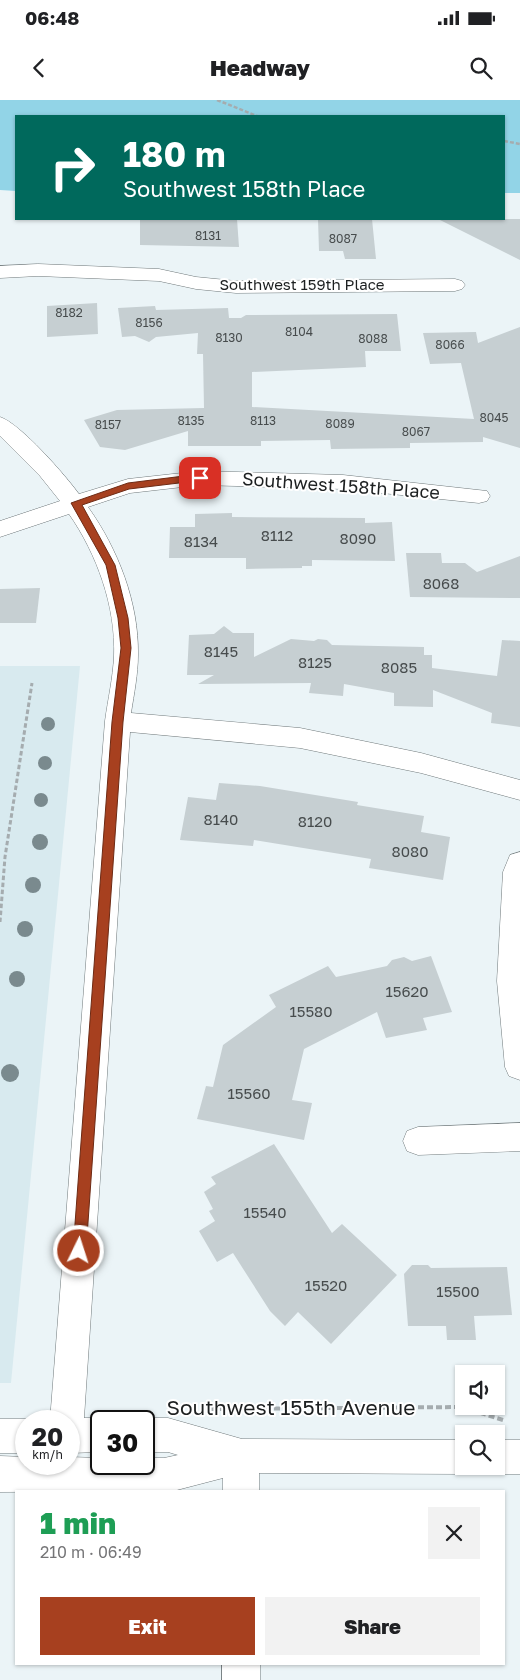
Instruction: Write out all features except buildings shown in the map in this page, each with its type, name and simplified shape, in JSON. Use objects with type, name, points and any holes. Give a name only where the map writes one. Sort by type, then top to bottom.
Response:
[{"type":"street","name":"Southwest 159th Place","points":[[0,272],[38,270],[159,275],[236,287],[455,285]]},
{"type":"street","points":[[0,424],[53,474],[76,503],[110,565],[123,618],[126,648],[118,722],[68,1410]]},
{"type":"street","name":"Southwest 158th Place","points":[[0,529],[128,486],[200,478],[343,482],[479,496]]},
{"type":"street","points":[[118,722],[300,738],[421,763],[520,790]]},
{"type":"street","points":[[520,863],[517,872],[511,981],[520,1067]]},
{"type":"street","points":[[418,1141],[520,1137]]},
{"type":"street","name":"Southwest 155th Avenue","points":[[155,1435],[168,1435],[241,1456]]},
{"type":"street","points":[[0,1436],[15,1436]]},
{"type":"street","points":[[241,1456],[241,1490]]},
{"type":"street","name":"Southwest 155th Avenue","points":[[80,1470],[164,1476],[241,1456],[455,1457]]},
{"type":"street","points":[[505,1457],[520,1457]]},
{"type":"street","name":"Southwest 155th Avenue","points":[[0,1474],[15,1473]]},
{"type":"street","points":[[241,1665],[241,1680]]},
{"type":"path","points":[[217,100],[254,115]]},
{"type":"path","points":[[505,141],[520,144]]},
{"type":"path","points":[[0,922],[5,857],[32,683]]},
{"type":"path","name":"Southwest 155th Avenue","points":[[204,1409],[461,1407],[512,1422]]},
{"type":"shaded area","points":[[0,100],[520,100],[520,193],[505,193],[505,115],[15,115],[15,191],[0,190]]},
{"type":"shaded area","points":[[0,666],[80,666],[11,1383],[0,1383]]},
{"type":"route","points":[[79,1251],[118,722],[126,648],[123,618],[110,565],[76,503],[128,486],[200,478]]}]
